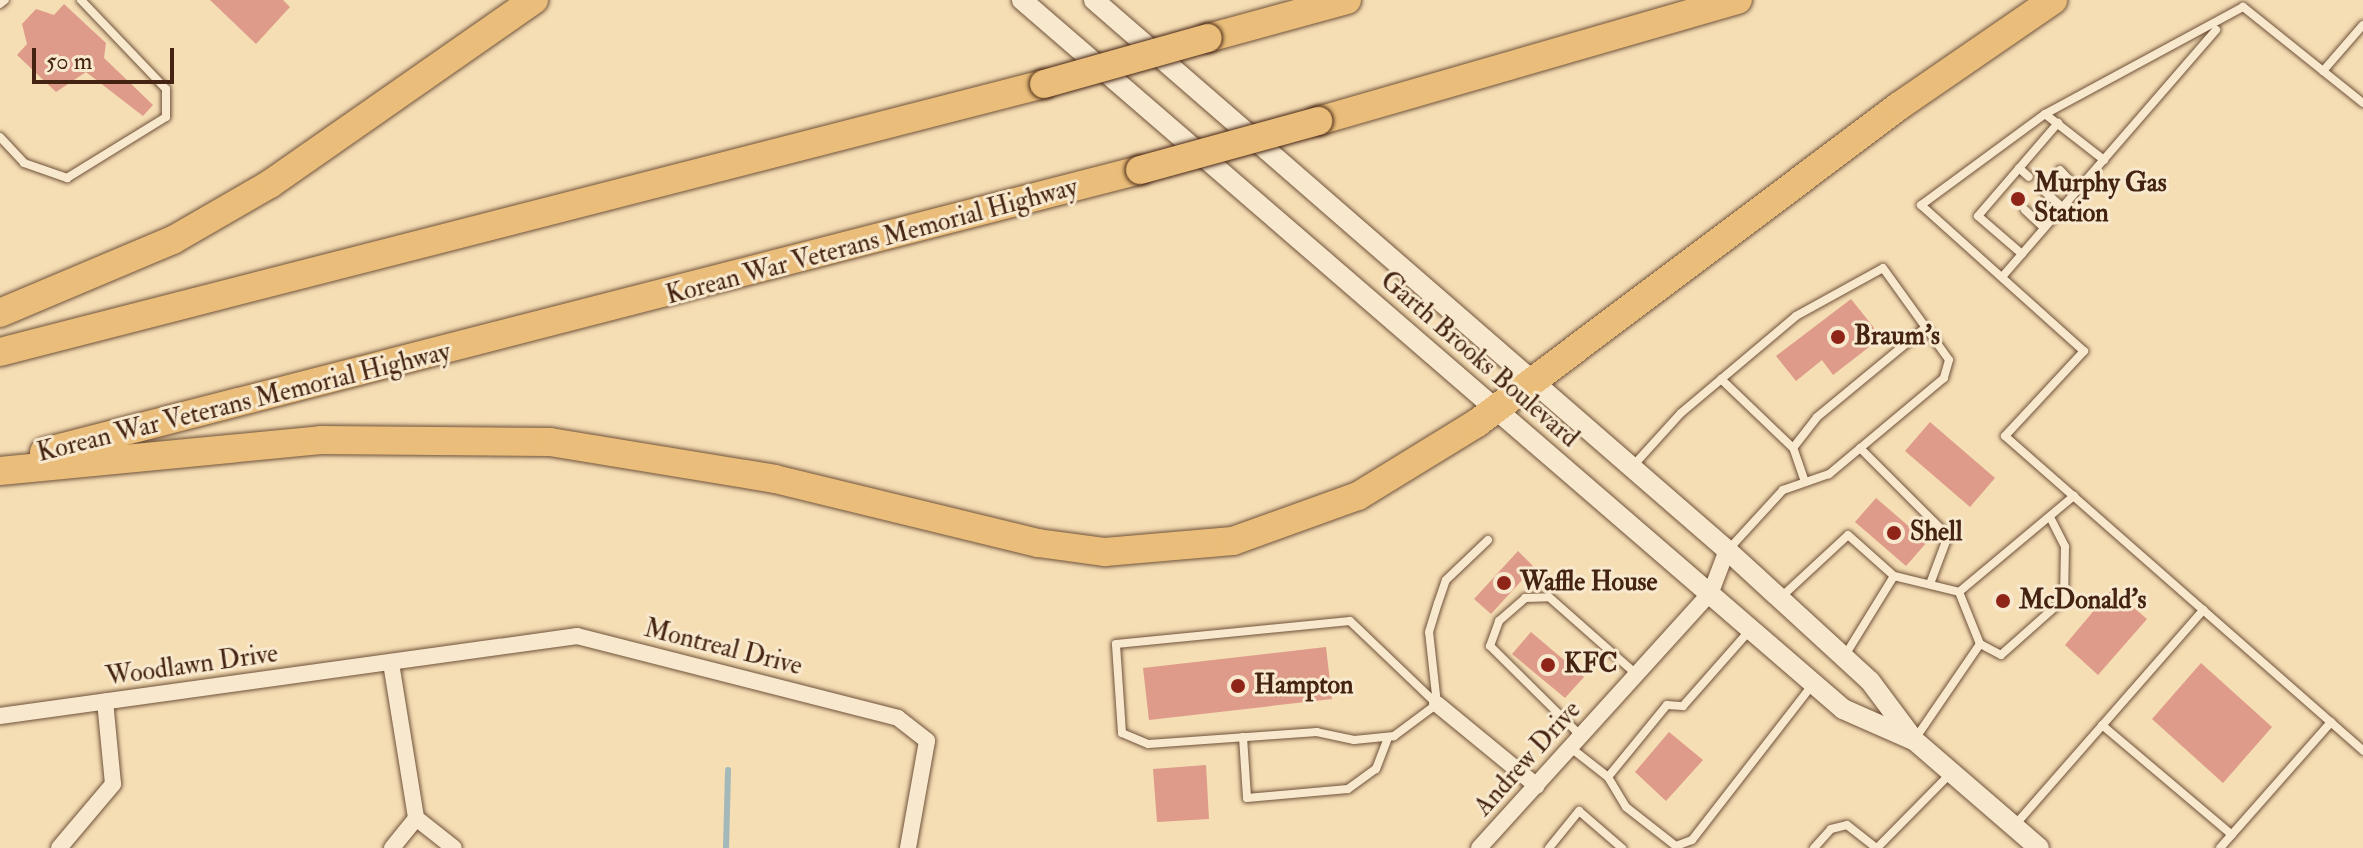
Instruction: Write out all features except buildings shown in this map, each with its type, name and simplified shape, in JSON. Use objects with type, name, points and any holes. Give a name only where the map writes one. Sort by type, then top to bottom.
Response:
[{"type":"highway","points":[[0,313],[173,240],[228,208],[534,0]]},
{"type":"highway","points":[[0,352],[1044,84],[1347,0]]},
{"type":"highway","name":"Korean War Veterans Memorial Highway","points":[[0,463],[692,291],[1318,121],[1738,0]]},
{"type":"highway","points":[[0,471],[321,440],[550,442],[775,479],[1038,543],[1165,551],[1233,541],[1346,501],[1535,385],[1899,106],[2053,0]]},
{"type":"street","name":"Garth Brooks Boulevard","points":[[1022,0],[1843,709],[1914,740]]},
{"type":"street","name":"Garth Brooks Boulevard","points":[[1094,0],[1727,550],[1844,657],[1914,740],[2039,848]]},
{"type":"street","name":"Andrew Drive","points":[[1479,848],[1711,592],[1727,550]]},
{"type":"street","name":"Montreal Drive","points":[[391,663],[577,636],[898,718],[927,741],[908,848]]},
{"type":"street","points":[[391,663],[416,818],[454,848]]},
{"type":"street","name":"Woodlawn Drive","points":[[0,716],[391,663]]},
{"type":"street","points":[[59,848],[113,784],[105,701]]},
{"type":"street","points":[[1437,704],[1537,786]]},
{"type":"street","points":[[392,848],[416,818]]},
{"type":"lane","points":[[0,4],[5,0]]},
{"type":"lane","points":[[0,137],[24,163],[67,178],[166,117],[166,89],[81,0]]},
{"type":"lane","points":[[2002,277],[2219,26],[2243,7],[2363,103]]},
{"type":"lane","points":[[2323,71],[2363,25]]},
{"type":"lane","points":[[2219,26],[2045,114],[1921,205],[2084,351],[2005,436],[2363,751]]},
{"type":"lane","points":[[2045,114],[2104,160]]},
{"type":"lane","points":[[2022,254],[1978,216],[2058,123]]},
{"type":"lane","points":[[2036,150],[2045,157]]},
{"type":"lane","points":[[2019,168],[2029,177]]},
{"type":"lane","points":[[2060,170],[2078,189]]},
{"type":"lane","points":[[2001,189],[2010,197]]},
{"type":"lane","points":[[2043,190],[2062,207]]},
{"type":"lane","points":[[2025,210],[2044,228]]},
{"type":"lane","points":[[1632,467],[1721,379],[1796,316],[1883,268],[1949,360],[1944,378],[1829,474],[1783,490],[1727,550]]},
{"type":"lane","points":[[1793,448],[1817,417],[1925,328]]},
{"type":"lane","points":[[1721,379],[1793,448],[1805,482]]},
{"type":"lane","points":[[1860,448],[1948,536],[1930,584]]},
{"type":"lane","points":[[1959,592],[2051,519],[2074,496]]},
{"type":"lane","points":[[1959,592],[1980,644],[2001,655],[2015,648],[2064,599],[2065,547],[2051,519]]},
{"type":"lane","points":[[1779,599],[1848,535],[1894,576],[1959,592]]},
{"type":"lane","points":[[1437,704],[1429,632],[1438,603],[1446,580],[1488,540]]},
{"type":"lane","points":[[1844,657],[1894,576]]},
{"type":"lane","points":[[1637,675],[1549,597],[1525,598],[1499,621],[1490,646],[1608,777],[1626,807],[1676,846],[1692,840],[1813,684]]},
{"type":"lane","points":[[2015,826],[2203,610]]},
{"type":"lane","points":[[1388,738],[1132,740],[1118,720],[1116,644],[1350,621],[1437,704]]},
{"type":"lane","points":[[1608,777],[1667,705],[1683,706],[1750,629]]},
{"type":"lane","points":[[1914,740],[1980,644]]},
{"type":"lane","points":[[1243,737],[1247,798],[1348,789],[1376,769],[1388,738],[1437,704]]},
{"type":"lane","points":[[2220,848],[2331,722]]},
{"type":"lane","points":[[2102,725],[2232,835]]},
{"type":"lane","points":[[1814,848],[1831,829],[1847,825],[1876,848],[1951,772]]},
{"type":"lane","points":[[1549,848],[1579,811],[1622,848]]},
{"type":"waterway","points":[[726,848],[728,770]]},
{"type":"place","name":"Murphy Gas Station","points":[[2018,199]]},
{"type":"place","name":"Braum's","points":[[1838,337]]},
{"type":"place","name":"Shell","points":[[1894,533]]},
{"type":"place","name":"Waffle House","points":[[1504,583]]},
{"type":"place","name":"McDonald's","points":[[2003,601]]},
{"type":"place","name":"KFC","points":[[1548,665]]},
{"type":"place","name":"Hampton","points":[[1238,686]]}]
